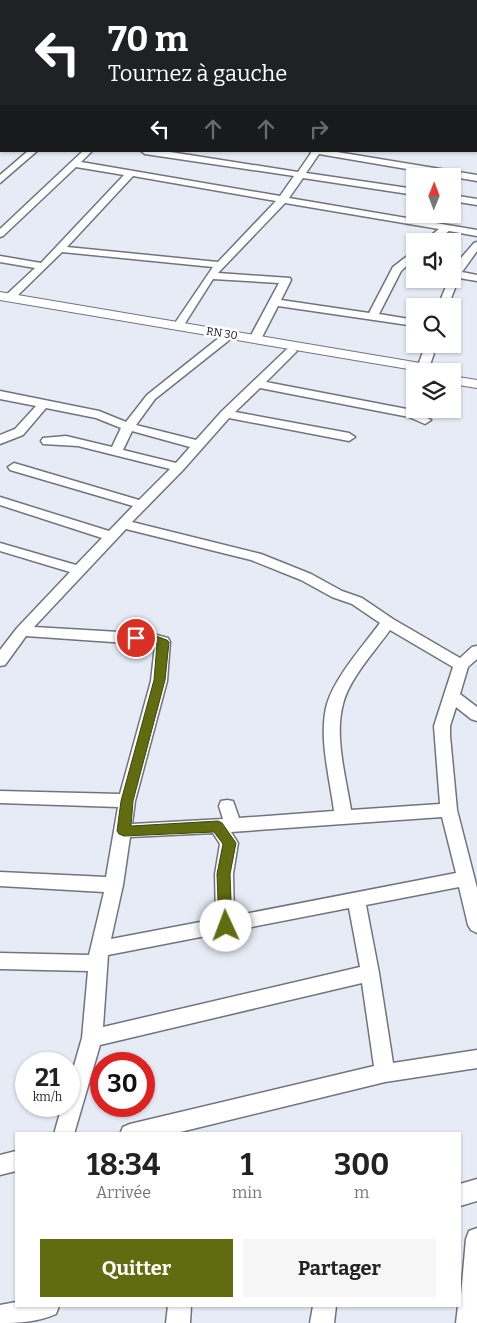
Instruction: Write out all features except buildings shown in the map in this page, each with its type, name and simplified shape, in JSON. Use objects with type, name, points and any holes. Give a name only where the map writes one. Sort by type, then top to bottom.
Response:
[{"type":"main road","name":"RN 30","points":[[3,298],[256,338],[406,367]]},
{"type":"main road","name":"RN 30","points":[[3,298],[291,351],[406,368]]},
{"type":"main road","points":[[461,374],[477,377]]},
{"type":"main road","points":[[461,381],[477,384]]},
{"type":"street","points":[[0,180],[32,152]]},
{"type":"street","points":[[0,234],[87,152]]},
{"type":"street","points":[[151,152],[406,191]]},
{"type":"street","points":[[178,326],[210,276],[284,199],[314,152]]},
{"type":"street","points":[[321,152],[477,178]]},
{"type":"street","points":[[76,164],[477,233]]},
{"type":"street","points":[[3,298],[43,266],[131,173]]},
{"type":"street","points":[[461,199],[477,202]]},
{"type":"street","points":[[440,233],[448,227]]},
{"type":"street","points":[[461,262],[477,245]]},
{"type":"street","points":[[59,249],[220,265]]},
{"type":"street","points":[[0,259],[43,266]]},
{"type":"street","points":[[372,317],[401,264],[406,260]]},
{"type":"street","points":[[401,264],[406,265]]},
{"type":"street","points":[[256,338],[294,268]]},
{"type":"street","points":[[461,272],[477,278]]},
{"type":"street","points":[[210,276],[286,280]]},
{"type":"street","points":[[274,302],[406,323]]},
{"type":"street","points":[[117,450],[129,428],[151,397],[224,339]]},
{"type":"street","points":[[0,661],[22,631],[124,524],[140,504],[178,467],[226,414],[291,351]]},
{"type":"street","points":[[258,384],[412,414],[425,420]]},
{"type":"street","points":[[0,395],[99,415],[129,428],[199,445]]},
{"type":"street","points":[[0,440],[4,436],[20,432],[43,404]]},
{"type":"street","points":[[226,414],[349,437]]},
{"type":"street","points":[[47,442],[66,440],[117,450],[178,467]]},
{"type":"street","points":[[14,467],[140,504]]},
{"type":"street","points":[[0,502],[111,536]]},
{"type":"street","points":[[124,524],[256,557],[306,578],[337,594],[357,601],[388,622],[461,665]]},
{"type":"street","points":[[0,547],[79,570]]},
{"type":"street","points":[[343,817],[331,729],[335,703],[346,681],[388,622]]},
{"type":"street","points":[[22,631],[153,639],[163,642],[160,680],[127,801],[124,831],[114,885],[98,956],[92,1038],[65,1132]]},
{"type":"street","points":[[477,651],[461,665],[442,726],[449,810],[464,879],[477,925]]},
{"type":"street","points":[[452,696],[477,715]]},
{"type":"street","points":[[0,796],[127,801]]},
{"type":"street","points":[[226,926],[224,874],[232,825],[227,806]]},
{"type":"street","points":[[124,831],[449,810]]},
{"type":"street","points":[[0,879],[114,885]]},
{"type":"street","points":[[0,961],[98,956],[226,926],[464,879]]},
{"type":"street","points":[[356,900],[370,973],[385,1073]]},
{"type":"street","points":[[92,1038],[370,973]]},
{"type":"street","points":[[138,1132],[385,1073],[477,1058]]},
{"type":"street","points":[[0,1165],[15,1161]]},
{"type":"street","points":[[461,1195],[477,1190]]},
{"type":"street","points":[[468,1323],[474,1298],[477,1239]]},
{"type":"street","points":[[178,1323],[180,1307]]},
{"type":"street","points":[[322,1323],[325,1307]]},
{"type":"street","points":[[0,1317],[36,1311]]},
{"type":"route","points":[[136,638],[153,639],[163,642],[160,680],[148,730],[142,742],[127,801],[124,831],[218,826],[229,843],[224,874],[226,926]]}]
